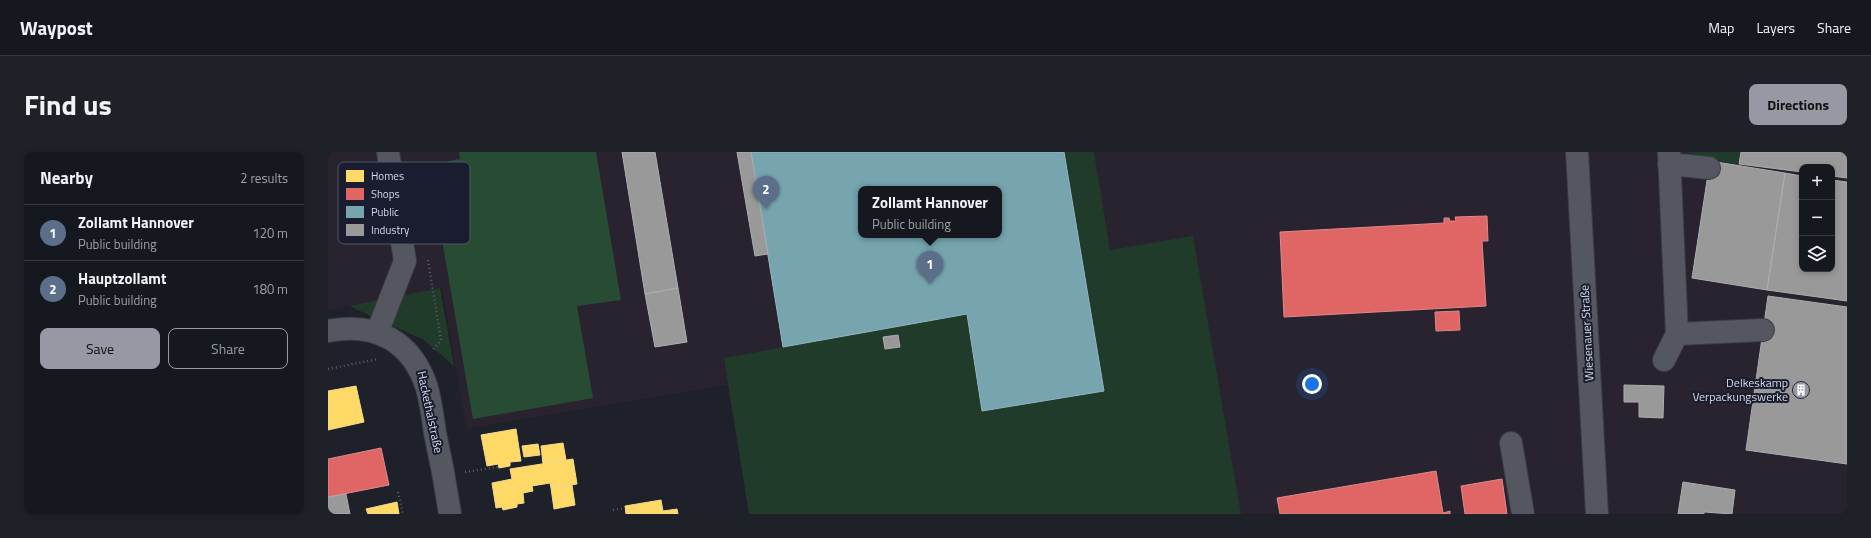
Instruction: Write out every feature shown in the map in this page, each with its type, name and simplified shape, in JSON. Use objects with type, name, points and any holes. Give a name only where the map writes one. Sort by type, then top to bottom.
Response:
[{"type":"street","points":[[388,152],[390,162]]},
{"type":"street","name":"Wiesenauer Straße","points":[[1578,152],[1597,514]]},
{"type":"street","points":[[1664,360],[1677,334],[1669,158],[1709,168]]},
{"type":"street","points":[[377,333],[405,260],[402,244]]},
{"type":"street","points":[[328,331],[346,329],[377,333],[406,349],[419,368]]},
{"type":"street","points":[[1677,334],[1763,330]]},
{"type":"street","name":"Hackethalstraße","points":[[419,368],[427,389],[450,514]]},
{"type":"street","points":[[1511,443],[1523,514]]},
{"type":"path","name":"Hackethalstraße","points":[[419,368],[441,340],[434,294]]},
{"type":"path","points":[[328,369],[377,359],[382,360]]},
{"type":"path","points":[[465,472],[499,467]]},
{"type":"path","points":[[398,492],[403,514]]},
{"type":"path","points":[[613,510],[625,508]]},
{"type":"shaded area","points":[[328,152],[1847,152],[1847,514],[749,514],[727,385],[466,429],[442,288],[328,310]]},
{"type":"green space","points":[[459,152],[596,152],[621,300],[577,306],[593,398],[473,419],[443,244],[470,244],[470,162],[444,162],[460,159]]},
{"type":"green space","points":[[1064,152],[1094,152],[1110,250],[1193,236],[1241,514],[749,514],[724,358],[967,314],[982,411],[1103,391]]},
{"type":"green space","points":[[1687,152],[1741,152],[1739,164],[1710,161]]},
{"type":"green space","points":[[440,288],[454,366],[424,340],[349,306]]},
{"type":"building: Homes","points":[[356,386],[364,422],[328,430],[328,391]]},
{"type":"building: Homes","points":[[516,429],[521,461],[510,462],[510,466],[499,468],[498,464],[487,466],[481,435]]},
{"type":"building: Homes","points":[[563,443],[566,460],[543,464],[541,446]]},
{"type":"building: Homes","points":[[538,444],[540,455],[524,457],[522,446]]},
{"type":"building: Homes","points":[[573,459],[577,484],[551,488],[550,483],[532,486],[533,491],[523,493],[524,503],[517,504],[517,507],[503,510],[502,507],[496,508],[492,483],[512,479],[510,469]]},
{"type":"building: Homes","points":[[572,485],[575,505],[554,509],[551,488]]},
{"type":"building: Homes","points":[[661,500],[663,511],[677,509],[678,514],[626,514],[625,506]]},
{"type":"building: Homes","points":[[397,502],[399,514],[368,514],[366,509]]},
{"type":"building: Shops","points":[[1487,216],[1488,241],[1482,241],[1486,306],[1284,317],[1280,232],[1444,223],[1444,218],[1449,218],[1450,221],[1456,221],[1455,217]]},
{"type":"building: Shops","points":[[1459,311],[1460,330],[1436,331],[1435,312]]},
{"type":"building: Shops","points":[[381,448],[389,485],[328,497],[328,459]]},
{"type":"building: Shops","points":[[1436,471],[1443,513],[1450,511],[1450,514],[1280,514],[1277,498]]},
{"type":"building: Shops","points":[[1502,479],[1507,514],[1465,514],[1461,486]]},
{"type":"building: Public","points":[[751,152],[1064,152],[1104,391],[982,411],[967,314],[783,347]]},
{"type":"building: Industry","points":[[622,152],[655,152],[678,288],[645,294]]},
{"type":"building: Industry","points":[[737,152],[751,152],[768,254],[755,256]]},
{"type":"building: Industry","points":[[1741,152],[1847,152],[1847,178],[1835,176],[1835,164],[1799,164],[1799,172],[1739,164]]},
{"type":"building: Industry","points":[[1710,161],[1785,173],[1767,290],[1692,278]]},
{"type":"building: Industry","points":[[1785,173],[1799,175],[1799,272],[1835,272],[1835,180],[1847,182],[1847,301],[1767,290]]},
{"type":"building: Industry","points":[[678,288],[687,342],[655,347],[645,294]]},
{"type":"building: Industry","name":"Delkeskamp Verpackungswerke","points":[[1768,296],[1847,307],[1847,464],[1746,450]]},
{"type":"building: Industry","points":[[898,335],[900,347],[885,349],[883,337]]},
{"type":"building: Industry","points":[[1624,385],[1664,386],[1663,418],[1639,417],[1639,402],[1624,402]]},
{"type":"building: Industry","points":[[1683,482],[1735,490],[1732,514],[1704,512],[1704,514],[1678,514]]},
{"type":"building: Industry","points":[[346,494],[350,514],[328,514],[328,497]]},
{"type":"place","name":"Hauptzollamt","points":[[766,209]]},
{"type":"place","name":"Zollamt Hannover","points":[[930,284]]},
{"type":"place","name":"Delkeskamp Verpackungswerke","points":[[1801,390]]}]
